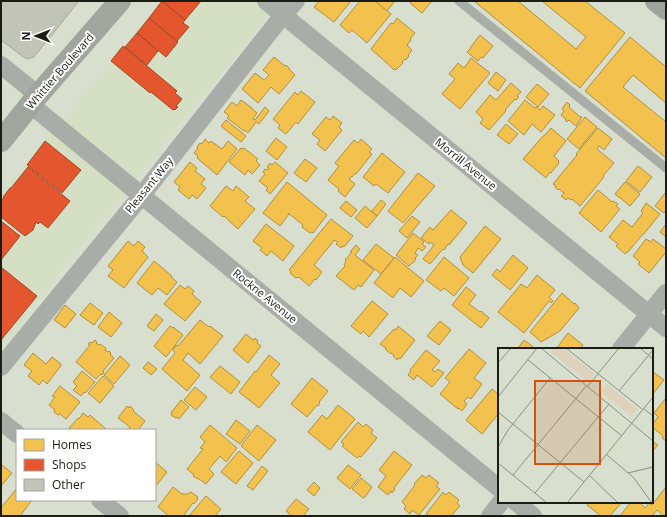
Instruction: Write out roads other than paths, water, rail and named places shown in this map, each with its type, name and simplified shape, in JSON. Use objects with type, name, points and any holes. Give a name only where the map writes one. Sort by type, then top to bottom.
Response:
[{"type":"main road","name":"Whittier Boulevard","points":[[1,141],[120,1]]},
{"type":"main road","points":[[656,1],[666,9]]},
{"type":"street","name":"Morrill Avenue","points":[[266,1],[666,328]]},
{"type":"street","name":"Pleasant Way","points":[[1,367],[142,195],[283,15],[296,1]]},
{"type":"street","name":"Rockne Avenue","points":[[1,65],[35,100],[142,195],[498,487]]},
{"type":"street","points":[[622,348],[666,293]]},
{"type":"street","points":[[1,421],[16,433]]},
{"type":"street","points":[[101,501],[120,516]]},
{"type":"street","points":[[490,516],[500,503]]},
{"type":"street","points":[[517,503],[533,516]]},
{"type":"lane","points":[[459,1],[666,168]]}]
